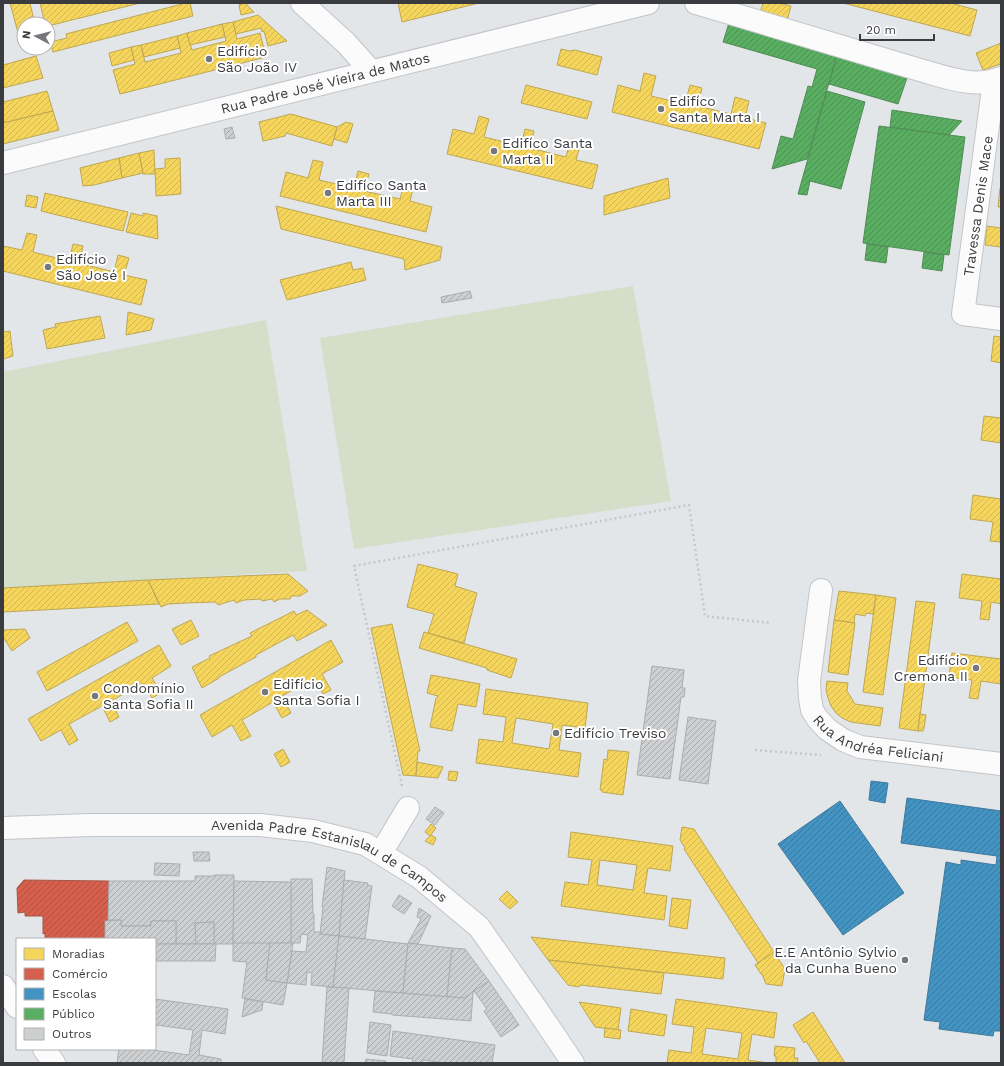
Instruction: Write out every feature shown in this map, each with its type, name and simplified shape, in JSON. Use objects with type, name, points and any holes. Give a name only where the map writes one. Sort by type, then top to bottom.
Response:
[{"type":"street","points":[[302,3],[346,43],[371,71]]},
{"type":"street","name":"Rua Padre José Vieira de Matos","points":[[3,163],[648,3]]},
{"type":"street","points":[[696,3],[920,70],[955,79],[976,83],[998,80]]},
{"type":"street","name":"Travessa Denis Mace","points":[[998,80],[963,314],[1001,319]]},
{"type":"street","name":"Rua Andréa Feliciani","points":[[821,590],[809,681],[812,710],[827,729],[843,740],[860,747],[1001,764]]},
{"type":"street","points":[[381,853],[408,808]]},
{"type":"street","name":"Avenida Padre Estanislau de Campos","points":[[3,828],[90,825],[260,825],[313,831],[365,844],[419,877],[479,927],[573,1063]]},
{"type":"street","points":[[3,986],[16,1006]]},
{"type":"street","points":[[45,1050],[54,1063]]},
{"type":"path","points":[[408,808],[399,775],[354,566],[689,505],[705,616],[771,623]]},
{"type":"path","points":[[755,750],[785,751],[825,756],[837,750],[843,740]]},
{"type":"green space","points":[[633,286],[671,501],[354,549],[320,338]]},
{"type":"green space","points":[[266,320],[307,571],[3,588],[3,372]]},
{"type":"building: Moradias","points":[[10,3],[30,3],[33,16],[16,16],[16,25]]},
{"type":"building: Moradias","points":[[40,3],[140,3],[56,24],[56,16],[43,16]]},
{"type":"building: Moradias","points":[[186,3],[190,3],[193,16],[56,51],[56,41],[67,38],[66,34]]},
{"type":"building: Moradias","points":[[245,3],[254,12],[241,15],[239,5]]},
{"type":"building: Moradias","points":[[398,3],[479,3],[402,22]]},
{"type":"building: Moradias","points":[[763,3],[779,3],[791,6],[787,21],[760,13]]},
{"type":"building: Moradias","points":[[843,3],[954,3],[977,10],[970,36]]},
{"type":"building: Moradias","points":[[258,15],[287,41],[268,46],[264,31],[262,32],[261,28],[236,34],[233,22]]},
{"type":"building: Moradias","name":"Edifício São João IV","points":[[233,22],[237,39],[260,33],[266,57],[120,94],[113,70],[135,64],[131,47],[141,45],[145,62],[181,53],[177,36],[187,33],[192,50],[226,41],[222,24]]},
{"type":"building: Moradias","points":[[222,24],[225,37],[190,45],[187,33]]},
{"type":"building: Moradias","points":[[177,36],[180,48],[144,57],[141,45]]},
{"type":"building: Moradias","points":[[1001,43],[1001,64],[983,70],[976,53]]},
{"type":"building: Moradias","points":[[131,47],[134,60],[112,66],[109,53]]},
{"type":"building: Moradias","points":[[561,49],[570,51],[575,50],[602,57],[597,75],[557,65]]},
{"type":"building: Moradias","points":[[36,56],[43,78],[3,88],[3,65]]},
{"type":"building: Moradias","name":"Edifíco Santa Marta I","points":[[644,73],[656,76],[651,96],[685,104],[690,85],[702,88],[698,106],[731,114],[735,97],[749,101],[745,118],[766,123],[759,149],[612,112],[618,85],[640,91]]},
{"type":"building: Moradias","points":[[526,85],[592,102],[587,119],[521,103]]},
{"type":"building: Moradias","points":[[47,91],[53,111],[3,123],[3,102]]},
{"type":"building: Moradias","points":[[53,111],[59,130],[3,144],[3,123]]},
{"type":"building: Moradias","points":[[291,114],[337,127],[332,146],[286,133],[285,136],[263,141],[259,122]]},
{"type":"building: Moradias","name":"Edifíco Santa Marta II","points":[[479,116],[489,119],[484,137],[521,146],[525,129],[534,131],[530,148],[566,157],[571,139],[581,142],[576,160],[598,165],[592,189],[447,154],[453,129],[474,134]]},
{"type":"building: Moradias","points":[[346,122],[353,124],[347,143],[334,139],[337,127]]},
{"type":"building: Moradias","points":[[154,150],[155,174],[143,174],[139,153]]},
{"type":"building: Moradias","points":[[139,153],[143,173],[122,178],[119,158]]},
{"type":"building: Moradias","points":[[119,158],[122,178],[94,185],[83,186],[80,168]]},
{"type":"building: Moradias","points":[[180,158],[181,194],[156,196],[155,169],[165,168],[165,159]]},
{"type":"building: Moradias","name":"Edifíco Santa Marta III","points":[[313,160],[323,162],[319,180],[354,188],[358,171],[369,174],[364,191],[400,199],[404,183],[414,185],[410,201],[432,207],[426,232],[280,196],[286,172],[308,178]]},
{"type":"building: Moradias","points":[[668,178],[670,198],[604,215],[604,196]]},
{"type":"building: Moradias","points":[[1000,188],[1001,207],[998,207]]},
{"type":"building: Moradias","points":[[45,193],[128,212],[123,231],[41,211]]},
{"type":"building: Moradias","points":[[27,195],[38,197],[36,208],[25,206]]},
{"type":"building: Moradias","points":[[276,206],[442,247],[440,260],[405,270],[404,259],[281,229]]},
{"type":"building: Moradias","points":[[131,213],[143,216],[143,213],[157,216],[158,239],[126,232]]},
{"type":"building: Moradias","points":[[987,226],[1001,228],[1001,247],[985,245]]},
{"type":"building: Moradias","name":"Edifício São José I","points":[[27,233],[37,235],[33,252],[69,261],[73,244],[83,246],[79,263],[114,272],[118,255],[129,258],[124,275],[147,280],[141,305],[3,271],[3,246],[22,250]]},
{"type":"building: Moradias","points":[[351,262],[353,270],[363,268],[366,280],[287,300],[280,280]]},
{"type":"building: Moradias","points":[[128,312],[154,319],[151,330],[126,335]]},
{"type":"building: Moradias","points":[[100,316],[105,338],[47,349],[43,330],[56,327],[55,324]]},
{"type":"building: Moradias","points":[[10,331],[13,356],[3,359],[3,332]]},
{"type":"building: Moradias","points":[[994,336],[1001,337],[1001,363],[991,361]]},
{"type":"building: Moradias","points":[[984,416],[1001,418],[1001,443],[981,440]]},
{"type":"building: Moradias","points":[[973,495],[1001,499],[1000,542],[990,541],[993,522],[970,519]]},
{"type":"building: Moradias","points":[[418,564],[458,574],[455,586],[477,593],[464,643],[428,633],[434,614],[407,607]]},
{"type":"building: Moradias","points":[[288,574],[308,591],[300,596],[291,596],[290,599],[280,599],[274,602],[272,599],[262,601],[261,599],[244,600],[236,603],[234,600],[218,605],[216,602],[186,603],[168,604],[161,607],[148,580]]},
{"type":"building: Moradias","points":[[962,574],[1001,579],[1001,604],[991,602],[989,620],[980,619],[982,601],[959,598]]},
{"type":"building: Moradias","points":[[148,580],[159,604],[3,612],[3,588]]},
{"type":"building: Moradias","points":[[839,591],[876,595],[873,614],[866,613],[865,616],[855,614],[854,623],[834,620]]},
{"type":"building: Moradias","points":[[876,595],[896,598],[883,695],[863,692]]},
{"type":"building: Moradias","points":[[916,601],[935,603],[918,731],[899,728]]},
{"type":"building: Moradias","points":[[307,610],[327,625],[297,641],[293,635],[256,655],[256,657],[202,688],[192,667],[210,658],[209,656],[252,636],[250,633],[294,611],[296,615]]},
{"type":"building: Moradias","points":[[191,620],[199,636],[181,645],[172,629]]},
{"type":"building: Moradias","points":[[834,620],[855,623],[848,675],[828,672]]},
{"type":"building: Moradias","points":[[127,622],[138,641],[47,691],[37,672]]},
{"type":"building: Moradias","points":[[392,624],[420,751],[418,751],[416,776],[403,775],[371,628]]},
{"type":"building: Moradias","points":[[25,629],[30,638],[12,651],[3,637],[3,630]]},
{"type":"building: Moradias","points":[[424,632],[517,659],[511,678],[487,670],[487,668],[419,648]]},
{"type":"building: Moradias","name":"Edifício Santa Sofia I","points":[[331,640],[343,662],[322,674],[331,690],[323,694],[314,678],[282,696],[291,713],[282,718],[273,702],[242,720],[251,736],[241,741],[232,725],[212,737],[200,715]]},
{"type":"building: Moradias","name":"Condomínio Santa Sofia II","points":[[159,645],[171,666],[152,678],[161,693],[152,698],[143,683],[111,701],[119,717],[110,722],[102,706],[69,724],[78,740],[69,745],[61,730],[41,741],[28,719]]},
{"type":"building: Moradias","name":"Edifício Cremona II","points":[[952,653],[1001,659],[1001,684],[981,681],[978,699],[969,698],[972,680],[949,677]]},
{"type":"building: Moradias","points":[[431,675],[480,684],[476,707],[458,704],[452,731],[430,727],[436,698],[438,696],[427,693]]},
{"type":"building: Moradias","points":[[827,681],[848,683],[847,691],[855,704],[883,708],[880,726],[851,722],[842,718],[836,713],[828,698],[826,690]]},
{"type":"building: Moradias","name":"Edifício Treviso","points":[[486,689],[588,703],[585,728],[562,725],[559,750],[581,753],[578,777],[476,763],[479,739],[503,742],[506,717],[483,714]],"holes":[[[516,718],[553,724],[549,749],[512,743]]]},
{"type":"building: Moradias","points":[[920,714],[926,715],[923,731],[918,731]]},
{"type":"building: Moradias","points":[[283,749],[290,762],[281,767],[274,754]]},
{"type":"building: Moradias","points":[[608,750],[629,752],[623,795],[602,792],[602,790],[600,790],[604,759],[607,760]]},
{"type":"building: Moradias","points":[[417,762],[443,767],[438,778],[416,776]]},
{"type":"building: Moradias","points":[[449,771],[458,772],[456,781],[448,780]]},
{"type":"building: Moradias","points":[[431,824],[436,828],[430,836],[425,832]]},
{"type":"building: Moradias","points":[[682,827],[694,829],[774,952],[758,963],[684,849],[685,848],[680,840]]},
{"type":"building: Moradias","points":[[571,832],[673,846],[670,871],[648,868],[644,893],[667,896],[664,920],[561,906],[565,882],[588,885],[592,860],[568,857]],"holes":[[[600,860],[637,865],[633,890],[597,885]]]},
{"type":"building: Moradias","points":[[431,835],[436,838],[433,845],[425,841]]},
{"type":"building: Moradias","points":[[507,891],[518,902],[510,909],[499,899]]},
{"type":"building: Moradias","points":[[672,898],[691,900],[687,929],[669,926]]},
{"type":"building: Moradias","points":[[531,937],[725,958],[723,979],[548,960]]},
{"type":"building: Moradias","points":[[774,952],[785,969],[782,986],[766,984],[762,974],[755,965]]},
{"type":"building: Moradias","points":[[548,960],[664,973],[661,994],[568,985]]},
{"type":"building: Moradias","points":[[676,999],[777,1013],[774,1038],[752,1034],[748,1060],[769,1063],[667,1063],[669,1050],[691,1053],[694,1027],[672,1024]],"holes":[[[706,1028],[742,1033],[738,1059],[702,1054]]]},
{"type":"building: Moradias","points":[[579,1002],[621,1008],[618,1030],[595,1027]]},
{"type":"building: Moradias","points":[[631,1009],[667,1015],[664,1036],[628,1031]]},
{"type":"building: Moradias","points":[[813,1012],[845,1063],[820,1063],[806,1041],[804,1043],[793,1025]]},
{"type":"building: Moradias","points":[[605,1028],[621,1030],[620,1039],[604,1037]]},
{"type":"building: Moradias","points":[[775,1046],[795,1048],[794,1058],[798,1058],[797,1063],[776,1063],[776,1056],[774,1056]]},
{"type":"building: Comércio","points":[[24,880],[109,881],[108,920],[105,921],[105,938],[45,938],[45,933],[43,934],[43,916],[25,916],[25,912],[18,913],[17,888]]},
{"type":"building: Escolas","points":[[871,781],[888,783],[885,803],[869,800]]},
{"type":"building: Escolas","points":[[907,798],[1001,811],[1001,1031],[994,1031],[993,1036],[939,1029],[940,1022],[924,1020],[946,862],[961,865],[961,860],[996,865],[997,856],[901,843]]},
{"type":"building: Escolas","points":[[840,801],[904,893],[843,935],[778,844]]},
{"type":"building: Público","points":[[729,23],[837,55],[807,159],[772,169],[781,136],[793,139],[808,86],[812,87],[817,69],[723,42]]},
{"type":"building: Público","points":[[837,55],[908,75],[898,104],[829,84]]},
{"type":"building: Público","points":[[827,91],[865,102],[841,189],[810,181],[807,195],[798,194]]},
{"type":"building: Público","points":[[892,110],[962,121],[949,135],[890,127]]},
{"type":"building: Público","points":[[879,126],[965,137],[949,255],[863,243]]},
{"type":"building: Público","points":[[867,244],[888,247],[886,263],[865,260]]},
{"type":"building: Público","points":[[924,252],[944,255],[942,271],[922,268]]},
{"type":"building: Outros","points":[[232,127],[235,138],[226,139],[224,129]]},
{"type":"building: Outros","points":[[470,291],[472,298],[442,303],[441,297]]},
{"type":"building: Outros","points":[[652,666],[684,670],[682,688],[685,688],[684,697],[681,697],[670,779],[637,775]]},
{"type":"building: Outros","points":[[688,717],[716,721],[708,784],[679,780]]},
{"type":"building: Outros","points":[[435,807],[444,813],[435,825],[426,819]]},
{"type":"building: Outros","points":[[193,852],[209,852],[210,861],[194,861]]},
{"type":"building: Outros","points":[[155,863],[180,864],[179,876],[154,875]]},
{"type":"building: Outros","points":[[327,867],[345,871],[339,936],[320,934]]},
{"type":"building: Outros","points":[[234,875],[233,944],[214,944],[214,922],[195,923],[196,944],[176,944],[176,921],[151,921],[151,926],[121,926],[121,920],[108,920],[109,881],[195,881],[195,876]]},
{"type":"building: Outros","points":[[291,879],[312,879],[314,932],[339,936],[333,987],[311,985],[312,973],[307,972],[306,985],[287,983],[292,951],[306,952],[308,935],[301,934],[300,943],[291,943]]},
{"type":"building: Outros","points":[[344,880],[368,883],[367,885],[372,886],[365,939],[339,936]]},
{"type":"building: Outros","points":[[234,881],[291,882],[291,943],[233,944]]},
{"type":"building: Outros","points":[[399,895],[412,903],[404,914],[392,906]]},
{"type":"building: Outros","points":[[419,908],[431,916],[418,944],[408,943],[421,919],[417,917]]},
{"type":"building: Outros","points":[[121,920],[121,926],[151,926],[151,921],[176,921],[176,944],[156,944],[156,938],[105,938],[105,921]]},
{"type":"building: Outros","points":[[214,922],[214,944],[196,944],[195,923]]},
{"type":"building: Outros","points":[[339,936],[408,944],[403,993],[333,987]]},
{"type":"building: Outros","points":[[233,943],[270,943],[266,980],[287,983],[283,1005],[242,998],[247,962],[233,961]]},
{"type":"building: Outros","points":[[270,943],[293,943],[287,983],[266,980]]},
{"type":"building: Outros","points":[[408,943],[452,948],[447,997],[403,993]]},
{"type":"building: Outros","points":[[156,944],[216,944],[215,961],[156,961]]},
{"type":"building: Outros","points":[[452,948],[465,949],[489,981],[464,998],[447,997]]},
{"type":"building: Outros","points":[[489,981],[519,1025],[501,1037],[484,1011],[487,1009],[474,991]]},
{"type":"building: Outros","points":[[327,987],[349,988],[344,1063],[322,1063]]},
{"type":"building: Outros","points":[[375,991],[464,998],[473,992],[471,1021],[392,1015],[373,1012]]},
{"type":"building: Outros","points":[[156,999],[228,1009],[225,1034],[202,1030],[199,1055],[221,1059],[221,1063],[117,1063],[119,1050],[153,1050],[189,1055],[193,1030],[156,1025]]},
{"type":"building: Outros","points":[[245,999],[263,1002],[262,1010],[242,1017]]},
{"type":"building: Outros","points":[[370,1022],[391,1025],[387,1056],[367,1053]]},
{"type":"building: Outros","points":[[393,1031],[495,1045],[492,1063],[444,1063],[423,1060],[422,1063],[412,1063],[413,1059],[390,1056]]},
{"type":"building: Outros","points":[[366,1059],[386,1061],[386,1063],[365,1063]]},
{"type":"place","name":"Edifício São João IV","points":[[209,59]]},
{"type":"place","name":"Edifíco Santa Marta I","points":[[661,109]]},
{"type":"place","name":"Edifíco Santa Marta II","points":[[494,151]]},
{"type":"place","name":"Edifíco Santa Marta III","points":[[328,193]]},
{"type":"place","name":"Edifício São José I","points":[[48,267]]},
{"type":"place","name":"Edifício Cremona II","points":[[976,668]]},
{"type":"place","name":"Edifício Santa Sofia I","points":[[265,692]]},
{"type":"place","name":"Condomínio Santa Sofia II","points":[[95,696]]},
{"type":"place","name":"Edifício Treviso","points":[[556,733]]},
{"type":"place","name":"E.E Antônio Sylvio da Cunha Bueno","points":[[905,960]]}]
